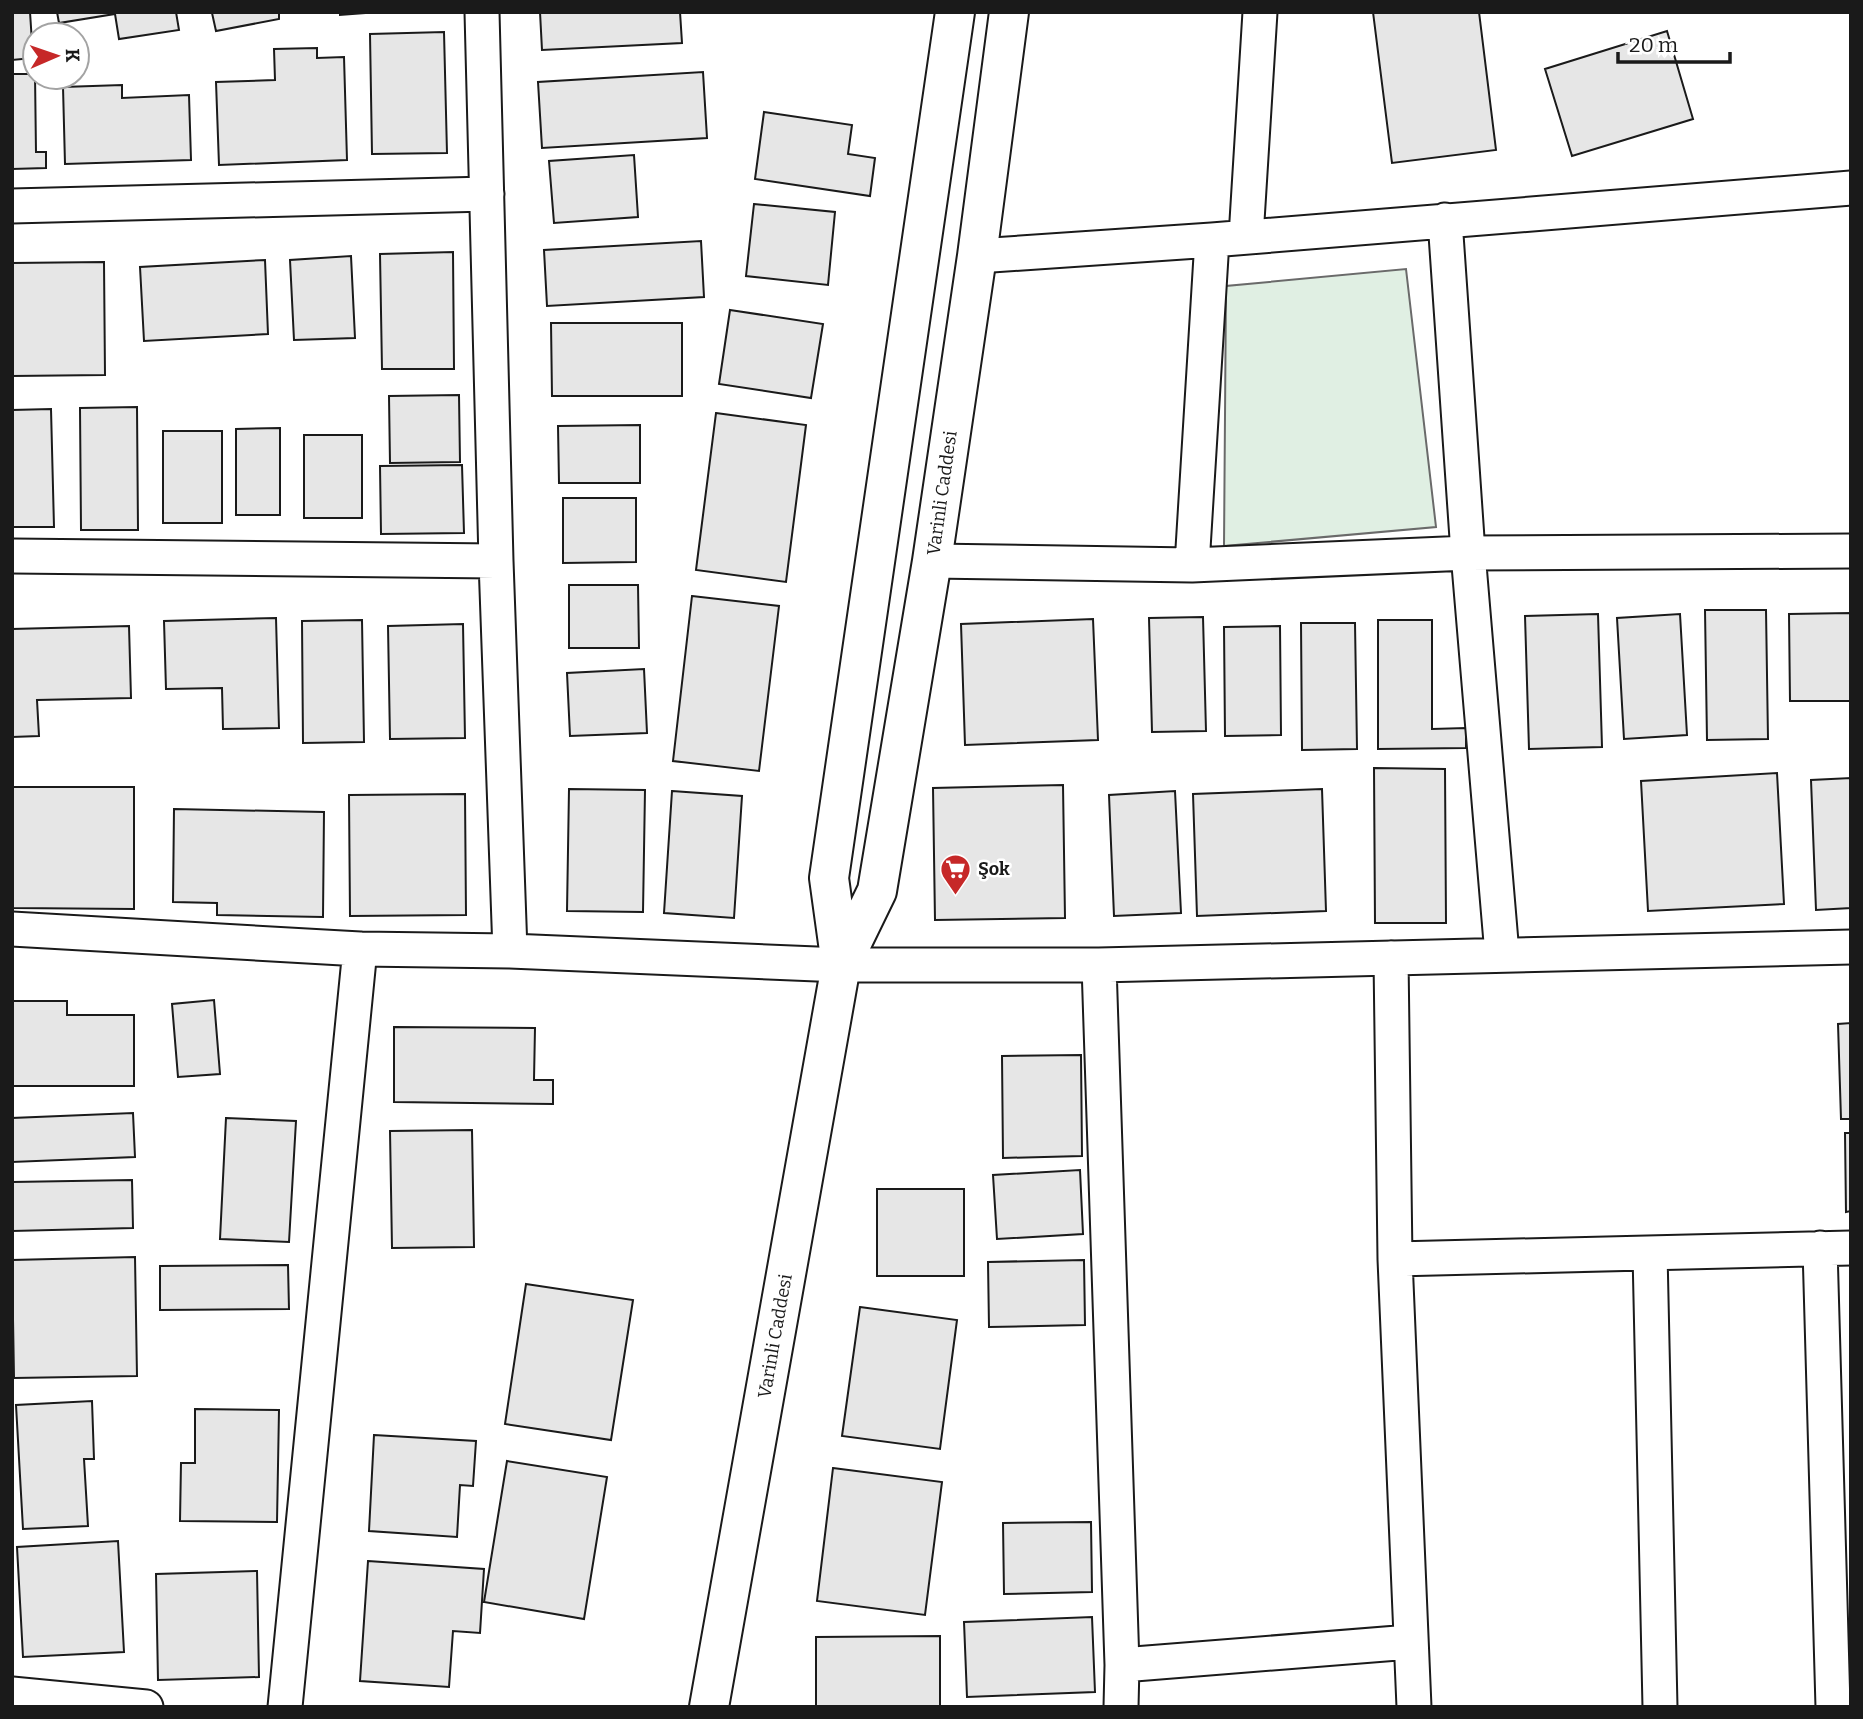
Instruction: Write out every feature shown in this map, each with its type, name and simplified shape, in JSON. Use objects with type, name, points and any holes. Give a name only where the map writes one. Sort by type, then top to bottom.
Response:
[{"type":"street","points":[[481,12],[510,951]]},
{"type":"street","name":"Varinli Caddesi","points":[[842,965],[829,878],[955,12]]},
{"type":"street","name":"Varinli Caddesi","points":[[709,1707],[842,965],[877,891],[932,561],[977,256],[1009,12]]},
{"type":"street","points":[[1246,237],[1260,12]]},
{"type":"street","points":[[977,256],[1212,240],[1851,188]]},
{"type":"street","points":[[12,206],[487,194]]},
{"type":"street","points":[[1445,220],[1468,553],[1502,954]]},
{"type":"street","points":[[1192,565],[1212,240]]},
{"type":"street","points":[[932,561],[1192,565],[1468,553],[1851,551]]},
{"type":"street","points":[[12,556],[496,561]]},
{"type":"street","points":[[12,929],[359,949],[510,951],[842,965],[1099,965],[1851,947]]},
{"type":"street","points":[[285,1707],[359,949]]},
{"type":"street","points":[[1391,958],[1395,1259],[1414,1707]]},
{"type":"street","points":[[1099,965],[1122,1665],[1121,1707]]},
{"type":"street","points":[[1395,1259],[1836,1248],[1833,1707]]},
{"type":"street","points":[[1650,1253],[1660,1707]]},
{"type":"street","points":[[1122,1665],[1410,1643]]},
{"type":"street","points":[[12,1694],[146,1707]]},
{"type":"green space","points":[[1406,269],[1436,527],[1224,546],[1226,286]]},
{"type":"building","points":[[12,12],[30,12],[31,21],[21,21],[21,59],[12,60]]},
{"type":"building","points":[[57,12],[176,12],[179,30],[119,39],[115,14],[59,21]]},
{"type":"building","points":[[279,12],[279,19],[216,31],[212,13]]},
{"type":"building","points":[[340,12],[379,12],[340,15]]},
{"type":"building","points":[[540,12],[680,12],[682,43],[542,50]]},
{"type":"building","points":[[1373,12],[1479,12],[1496,150],[1392,163]]},
{"type":"building","points":[[1667,31],[1693,119],[1572,156],[1545,69]]},
{"type":"building","points":[[444,32],[447,153],[372,154],[370,34]]},
{"type":"building","points":[[317,48],[317,58],[344,57],[347,160],[219,165],[216,82],[275,80],[274,49]]},
{"type":"building","points":[[703,72],[707,138],[542,148],[538,82]]},
{"type":"building","points":[[12,74],[21,74],[21,91],[35,91],[36,152],[46,152],[46,168],[12,169]]},
{"type":"building","points":[[122,85],[122,98],[189,95],[191,160],[65,164],[63,91],[91,91],[91,86]]},
{"type":"building","points":[[764,112],[852,125],[848,154],[875,158],[870,196],[755,179]]},
{"type":"building","points":[[634,155],[638,217],[554,223],[549,161]]},
{"type":"building","points":[[754,204],[835,212],[828,285],[746,276]]},
{"type":"building","points":[[701,241],[704,297],[547,306],[544,250]]},
{"type":"building","points":[[453,252],[454,369],[382,369],[380,254]]},
{"type":"building","points":[[351,256],[355,338],[294,340],[290,260]]},
{"type":"building","points":[[265,260],[268,334],[144,341],[140,267]]},
{"type":"building","points":[[104,262],[105,375],[12,376],[12,263]]},
{"type":"building","points":[[730,310],[823,324],[811,398],[719,384]]},
{"type":"building","points":[[551,323],[682,323],[682,396],[552,396]]},
{"type":"building","points":[[459,395],[460,462],[390,463],[389,396]]},
{"type":"building","points":[[137,407],[138,530],[81,530],[80,408]]},
{"type":"building","points":[[51,409],[54,527],[12,527],[12,410]]},
{"type":"building","points":[[716,413],[806,425],[786,582],[696,570]]},
{"type":"building","points":[[640,425],[640,483],[559,483],[558,426]]},
{"type":"building","points":[[280,428],[280,515],[236,515],[236,429]]},
{"type":"building","points":[[163,431],[222,431],[222,523],[163,523]]},
{"type":"building","points":[[304,435],[362,435],[362,518],[304,518]]},
{"type":"building","points":[[462,465],[464,533],[381,534],[380,466]]},
{"type":"building","points":[[563,498],[636,498],[636,562],[563,563]]},
{"type":"building","points":[[569,585],[638,585],[639,648],[569,648]]},
{"type":"building","points":[[692,596],[779,606],[759,771],[673,761]]},
{"type":"building","points":[[1705,610],[1766,610],[1768,739],[1707,740]]},
{"type":"building","points":[[1851,613],[1851,701],[1790,701],[1789,614]]},
{"type":"building","points":[[1598,614],[1602,747],[1529,749],[1525,616]]},
{"type":"building","points":[[1680,614],[1687,735],[1624,739],[1617,618]]},
{"type":"building","points":[[1203,617],[1206,731],[1152,732],[1149,618]]},
{"type":"building","points":[[276,618],[279,728],[223,729],[222,688],[166,689],[164,621]]},
{"type":"building","points":[[1093,619],[1098,740],[965,745],[961,624]]},
{"type":"building","points":[[362,620],[364,742],[303,743],[302,621]]},
{"type":"building","points":[[1378,620],[1432,620],[1432,729],[1466,728],[1466,748],[1378,749]]},
{"type":"building","points":[[1301,623],[1355,623],[1357,749],[1302,750]]},
{"type":"building","points":[[463,624],[465,738],[390,739],[388,626]]},
{"type":"building","points":[[129,626],[131,698],[37,700],[39,736],[12,737],[12,629]]},
{"type":"building","points":[[1280,626],[1281,735],[1225,736],[1224,627]]},
{"type":"building","points":[[644,669],[647,733],[570,736],[567,673]]},
{"type":"building","points":[[1374,768],[1445,769],[1446,923],[1375,923]]},
{"type":"building","points":[[1777,773],[1784,904],[1648,911],[1641,781]]},
{"type":"building","points":[[1851,778],[1851,908],[1816,910],[1811,780]]},
{"type":"building","points":[[1063,785],[1065,918],[935,920],[933,788]]},
{"type":"building","points":[[12,787],[134,787],[134,909],[12,908]]},
{"type":"building","points":[[569,789],[645,790],[643,912],[567,911]]},
{"type":"building","points":[[1322,789],[1326,911],[1197,916],[1193,794]]},
{"type":"building","points":[[672,791],[742,796],[734,918],[664,913]]},
{"type":"building","points":[[1175,791],[1181,913],[1114,916],[1109,795]]},
{"type":"building","points":[[465,794],[466,915],[350,916],[349,795]]},
{"type":"building","points":[[174,809],[324,812],[323,917],[217,915],[217,903],[173,902]]},
{"type":"building","points":[[214,1000],[220,1074],[178,1077],[172,1004]]},
{"type":"building","points":[[12,1001],[67,1001],[67,1015],[134,1015],[134,1086],[12,1086]]},
{"type":"building","points":[[1851,1023],[1851,1119],[1841,1119],[1838,1024]]},
{"type":"building","points":[[394,1027],[535,1028],[534,1080],[553,1080],[553,1104],[394,1102]]},
{"type":"building","points":[[1081,1055],[1082,1156],[1003,1158],[1002,1056]]},
{"type":"building","points":[[133,1113],[135,1157],[12,1162],[12,1118]]},
{"type":"building","points":[[226,1118],[296,1121],[289,1242],[220,1239]]},
{"type":"building","points":[[472,1130],[474,1247],[392,1248],[390,1131]]},
{"type":"building","points":[[1845,1133],[1851,1133],[1851,1211],[1846,1212]]},
{"type":"building","points":[[1080,1170],[1083,1234],[997,1239],[993,1175]]},
{"type":"building","points":[[132,1180],[133,1228],[12,1231],[12,1182]]},
{"type":"building","points":[[877,1189],[964,1189],[964,1276],[877,1276]]},
{"type":"building","points":[[135,1257],[137,1376],[14,1378],[12,1260]]},
{"type":"building","points":[[1084,1260],[1085,1325],[989,1327],[988,1262]]},
{"type":"building","points":[[288,1265],[289,1309],[160,1310],[160,1266]]},
{"type":"building","points":[[526,1284],[633,1300],[611,1440],[505,1424]]},
{"type":"building","points":[[860,1307],[957,1320],[940,1449],[842,1436]]},
{"type":"building","points":[[92,1401],[94,1459],[84,1459],[88,1526],[23,1529],[16,1405]]},
{"type":"building","points":[[195,1409],[279,1410],[277,1522],[180,1521],[181,1463],[195,1463]]},
{"type":"building","points":[[374,1435],[476,1441],[473,1486],[460,1485],[457,1537],[369,1531]]},
{"type":"building","points":[[507,1461],[607,1477],[584,1619],[484,1602]]},
{"type":"building","points":[[833,1468],[942,1482],[925,1615],[817,1601]]},
{"type":"building","points":[[1091,1522],[1092,1592],[1004,1594],[1003,1523]]},
{"type":"building","points":[[118,1541],[124,1652],[23,1657],[17,1547]]},
{"type":"building","points":[[368,1561],[484,1569],[480,1633],[453,1631],[449,1687],[360,1681]]},
{"type":"building","points":[[257,1571],[259,1677],[158,1680],[156,1574]]},
{"type":"building","points":[[1092,1617],[1095,1692],[967,1697],[964,1622]]},
{"type":"building","points":[[940,1636],[940,1707],[816,1707],[816,1637]]},
{"type":"place","name":"Şok","points":[[955,896]]}]
